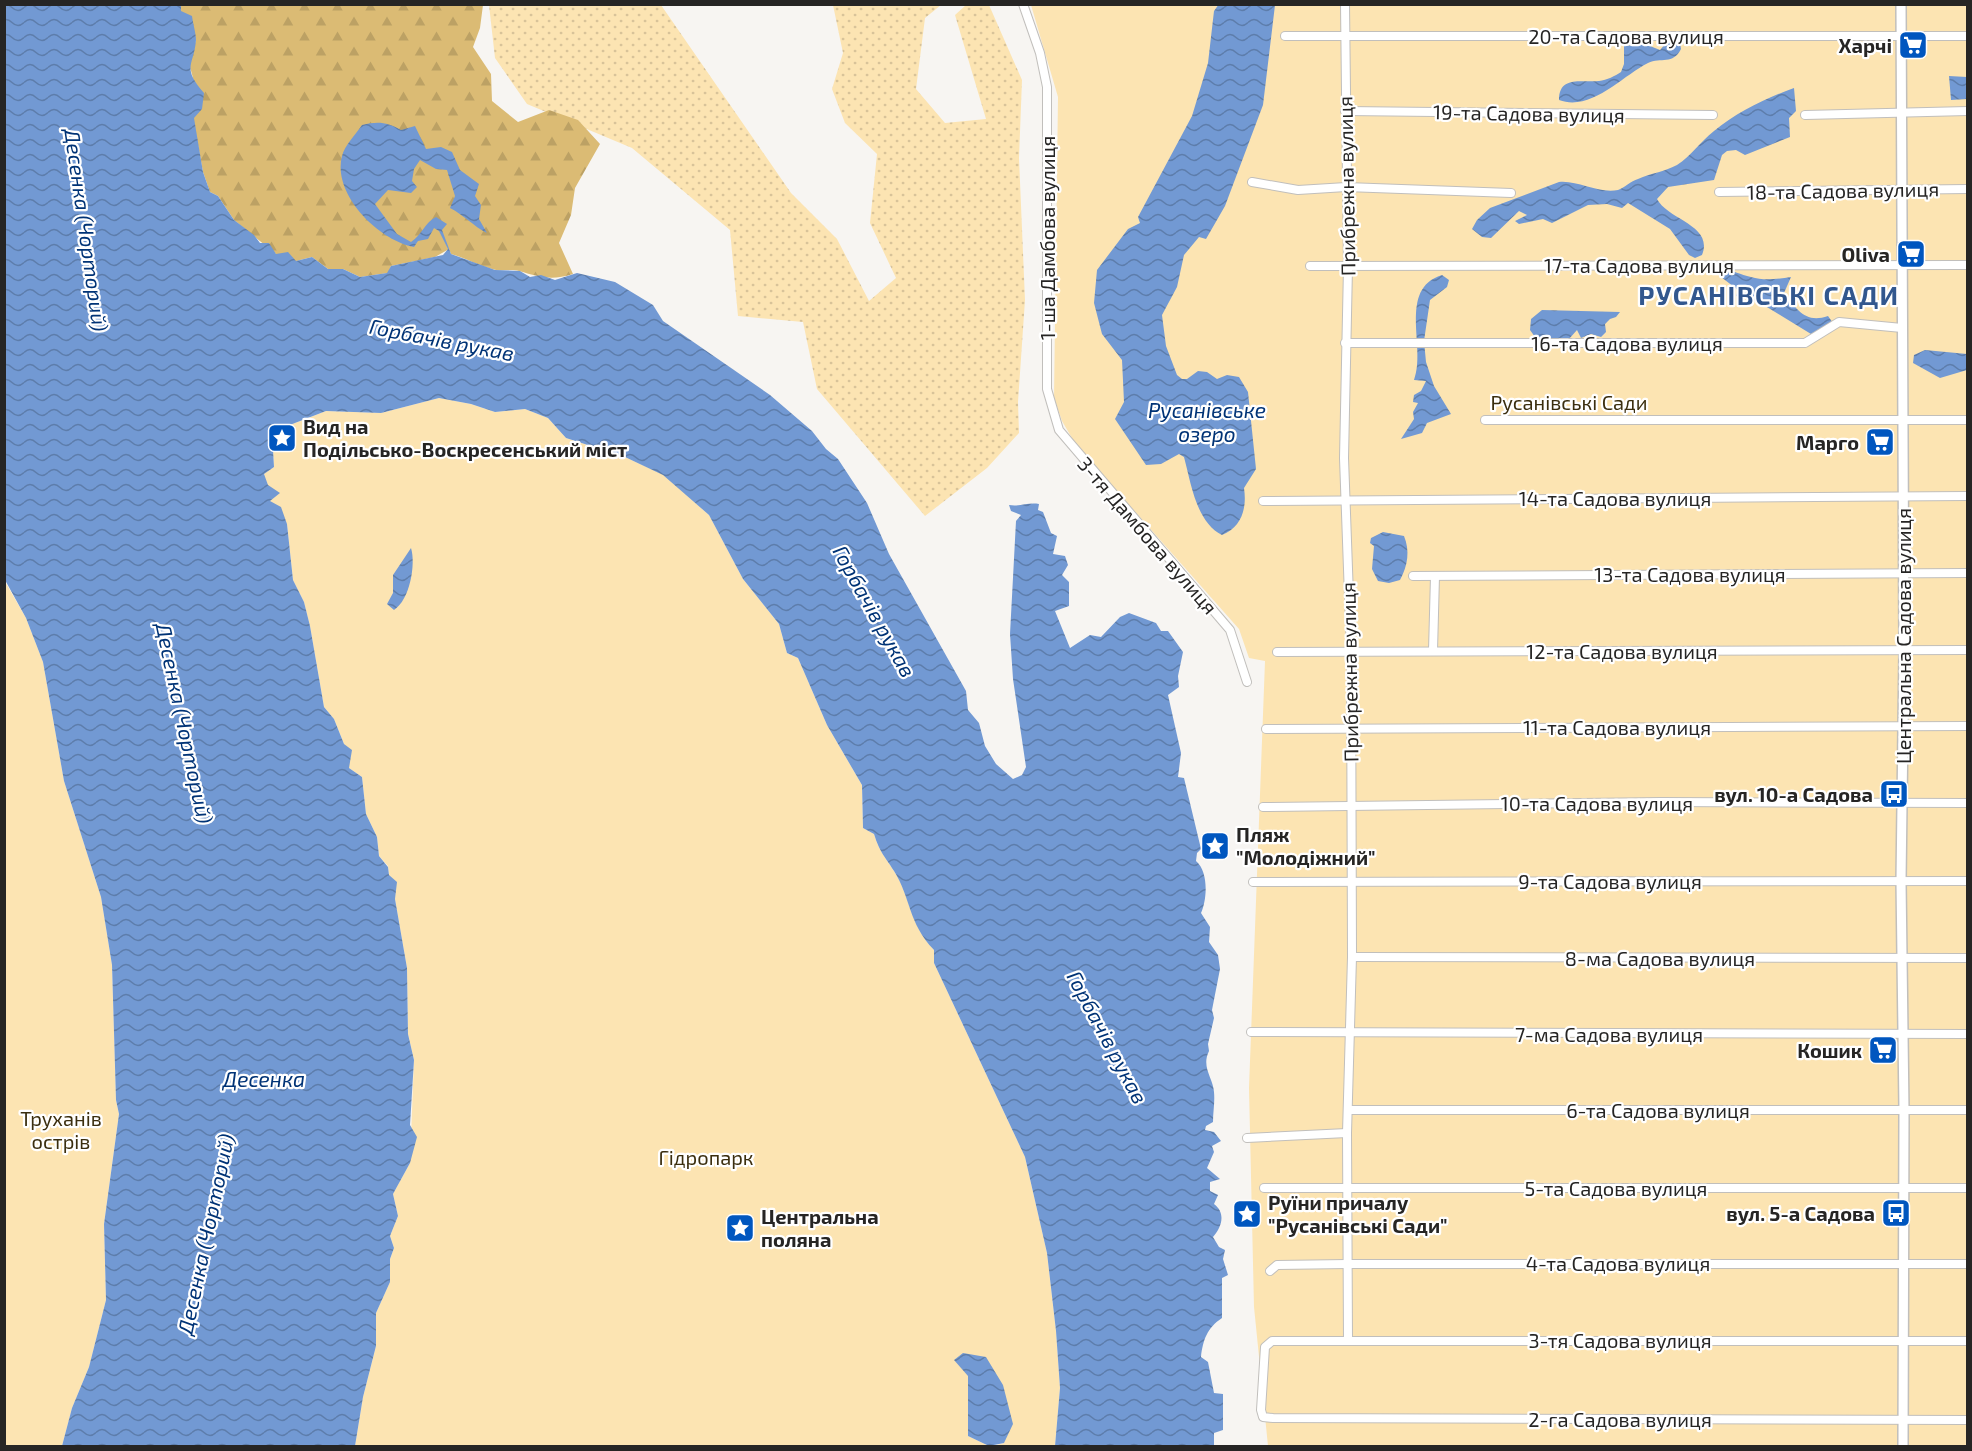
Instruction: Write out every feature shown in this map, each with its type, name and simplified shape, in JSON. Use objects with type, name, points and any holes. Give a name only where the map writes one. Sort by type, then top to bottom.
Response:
[{"type":"main road","name":"Центральна Садова вулиця","points":[[1901,4],[1904,573],[1901,881],[1904,1034],[1903,1446]]},
{"type":"street","name":"1-ша Дамбова вулиця","points":[[1023,4],[1040,53],[1047,87],[1047,389]]},
{"type":"street","name":"Прибрежна вулиця","points":[[1345,4],[1348,267],[1345,343],[1345,500],[1351,652],[1352,957],[1347,1133],[1348,1340]]},
{"type":"street","name":"20-та Садова вулиця","points":[[1285,36],[1968,36]]},
{"type":"street","name":"19-та Садова вулиця","points":[[1345,111],[1713,115]]},
{"type":"street","points":[[1805,115],[1968,111]]},
{"type":"street","points":[[1252,182],[1298,190],[1346,188],[1511,193]]},
{"type":"street","name":"18-та Садова вулиця","points":[[1719,192],[1901,188],[1968,189]]},
{"type":"street","name":"17-та Садова вулиця","points":[[1310,266],[1902,263],[1968,265]]},
{"type":"street","name":"16-та Садова вулиця","points":[[1345,343],[1805,343],[1839,322],[1902,328]]},
{"type":"street","name":"3-тя Дамбова вулиця","points":[[1047,389],[1059,430],[1070,446],[1230,630],[1247,682]]},
{"type":"street","points":[[1485,420],[1968,420]]},
{"type":"street","name":"14-та Садова вулиця","points":[[1263,501],[1968,496]]},
{"type":"street","name":"13-та Садова вулиця","points":[[1413,576],[1968,573]]},
{"type":"street","points":[[1433,651],[1435,576]]},
{"type":"street","name":"12-та Садова вулиця","points":[[1277,652],[1968,650]]},
{"type":"street","name":"11-та Садова вулиця","points":[[1266,729],[1968,726]]},
{"type":"street","name":"10-та Садова вулиця","points":[[1263,807],[1350,804],[1968,803]]},
{"type":"street","name":"9-та Садова вулиця","points":[[1253,882],[1968,880]]},
{"type":"street","name":"8-ма Садова вулиця","points":[[1352,957],[1968,958]]},
{"type":"street","name":"7-ма Садова вулиця","points":[[1251,1032],[1968,1034]]},
{"type":"street","name":"6-та Садова вулиця","points":[[1348,1110],[1968,1110]]},
{"type":"street","points":[[1247,1138],[1347,1133]]},
{"type":"street","name":"5-та Садова вулиця","points":[[1264,1188],[1968,1188]]},
{"type":"street","name":"4-та Садова вулиця","points":[[1270,1271],[1277,1265],[1347,1264],[1968,1264]]},
{"type":"street","name":"3-тя Садова вулиця","points":[[1273,1418],[1263,1417],[1261,1410],[1265,1347],[1272,1341],[1968,1341]]},
{"type":"street","name":"2-га Садова вулиця","points":[[1273,1418],[1968,1420]]},
{"type":"green space","points":[[181,4],[483,5],[480,28],[473,47],[491,74],[492,101],[518,122],[549,110],[578,120],[600,144],[575,188],[571,215],[559,243],[573,274],[552,278],[516,270],[496,270],[451,254],[449,249],[435,257],[391,266],[388,273],[360,277],[343,269],[328,269],[312,257],[296,261],[276,254],[234,220],[218,196],[210,192],[203,172],[193,118],[194,82],[189,63],[196,40],[180,11]]},
{"type":"green space","points":[[489,5],[661,5],[791,193],[837,239],[869,301],[896,278],[870,223],[877,154],[845,123],[832,89],[843,53],[833,5],[941,5],[925,18],[916,89],[945,123],[986,119],[955,15],[966,5],[989,5],[1022,80],[1019,158],[1025,300],[1018,402],[1019,433],[987,468],[925,516],[817,389],[803,322],[738,316],[730,230],[632,148],[527,104],[495,58]]},
{"type":"green space","name":"Русанівські Сади","points":[[1031,5],[1967,5],[1967,1446],[1268,1446],[1254,1307],[1249,1088],[1265,661],[1249,658],[1239,629],[1076,445],[1062,421],[1054,398],[1058,97]]},
{"type":"green space","name":"Гідропарк","points":[[439,398],[471,404],[495,412],[525,409],[548,418],[566,438],[625,457],[664,475],[709,515],[743,579],[779,624],[787,653],[798,658],[827,725],[862,785],[863,828],[874,834],[880,850],[900,881],[920,930],[934,950],[934,963],[1025,1157],[1047,1253],[1056,1331],[1060,1388],[1055,1446],[993,1446],[1004,1443],[968,1376],[968,1436],[989,1446],[355,1446],[363,1397],[376,1346],[376,1313],[390,1282],[390,1259],[394,1248],[390,1236],[398,1216],[393,1194],[410,1163],[414,1060],[408,1034],[407,968],[395,899],[396,882],[389,875],[388,866],[379,856],[377,837],[366,814],[362,777],[349,768],[344,744],[334,719],[324,707],[310,626],[304,602],[293,580],[287,524],[270,501],[268,485],[263,474],[274,467],[273,450],[282,428],[326,411],[381,413]]},
{"type":"green space","name":"Труханів острів","points":[[4,580],[26,618],[43,662],[64,781],[101,897],[112,965],[116,1100],[119,1114],[104,1224],[106,1300],[89,1367],[72,1408],[62,1446],[5,1446]]},
{"type":"water","name":"Русанівське озеро","points":[[1219,4],[1275,5],[1263,105],[1225,206],[1206,239],[1199,237],[1184,255],[1177,287],[1162,315],[1166,346],[1177,375],[1182,379],[1187,379],[1198,371],[1207,372],[1217,379],[1227,375],[1239,377],[1248,392],[1256,469],[1244,488],[1244,510],[1239,522],[1229,532],[1222,535],[1213,529],[1200,511],[1184,457],[1179,454],[1161,464],[1146,465],[1115,419],[1124,402],[1122,360],[1102,334],[1094,303],[1097,270],[1128,229],[1140,223],[1138,217],[1192,116],[1208,63],[1214,11]]},
{"type":"water","points":[[4,5],[181,5],[181,11],[192,16],[196,34],[191,72],[204,93],[202,109],[194,118],[203,172],[210,192],[218,196],[234,220],[254,235],[260,243],[269,243],[276,254],[288,252],[296,261],[312,257],[328,269],[343,269],[360,277],[387,273],[391,266],[443,255],[448,249],[439,231],[434,228],[428,239],[418,241],[414,247],[400,243],[373,225],[361,213],[351,200],[344,185],[341,171],[343,152],[362,125],[382,123],[401,130],[415,126],[426,149],[441,147],[452,152],[460,170],[479,184],[475,196],[481,205],[479,219],[487,233],[450,208],[455,196],[447,170],[436,169],[420,160],[414,169],[412,181],[417,187],[411,193],[388,190],[375,204],[397,234],[411,242],[436,217],[447,224],[442,230],[451,254],[495,270],[520,271],[530,277],[541,275],[555,280],[577,273],[615,282],[653,305],[663,321],[770,395],[812,431],[826,449],[838,459],[867,503],[889,554],[966,691],[968,710],[979,723],[985,746],[996,764],[1013,779],[1022,775],[1026,767],[1013,679],[1010,634],[1016,521],[1021,515],[1011,511],[1009,505],[1039,504],[1038,510],[1043,512],[1051,533],[1057,536],[1053,554],[1065,556],[1068,565],[1062,575],[1069,582],[1069,606],[1055,611],[1070,648],[1090,635],[1101,637],[1120,617],[1129,613],[1156,623],[1161,631],[1168,631],[1183,652],[1178,676],[1179,687],[1168,695],[1181,753],[1178,777],[1184,778],[1201,849],[1197,853],[1196,861],[1203,872],[1206,886],[1201,913],[1210,927],[1209,942],[1218,955],[1220,969],[1212,1010],[1214,1018],[1206,1062],[1214,1092],[1213,1122],[1206,1126],[1205,1130],[1214,1132],[1221,1141],[1212,1146],[1214,1152],[1207,1168],[1220,1179],[1210,1182],[1210,1191],[1218,1195],[1214,1204],[1221,1216],[1219,1229],[1213,1237],[1219,1247],[1225,1250],[1223,1259],[1228,1275],[1222,1278],[1222,1318],[1207,1335],[1201,1357],[1208,1362],[1214,1393],[1223,1394],[1223,1430],[1214,1433],[1214,1446],[1055,1446],[1060,1388],[1056,1331],[1047,1253],[1025,1157],[934,963],[934,950],[919,930],[900,881],[880,850],[874,834],[863,828],[862,785],[827,725],[798,658],[787,653],[779,624],[743,579],[709,515],[663,475],[625,457],[566,438],[548,418],[525,409],[495,412],[471,404],[439,398],[381,413],[326,411],[282,428],[273,450],[274,467],[264,474],[268,485],[280,493],[270,501],[281,507],[287,524],[293,580],[304,602],[310,626],[324,707],[334,719],[344,744],[352,750],[349,768],[362,777],[366,814],[377,837],[379,856],[388,867],[389,875],[397,882],[395,899],[407,968],[408,1034],[414,1060],[410,1125],[417,1137],[410,1163],[393,1194],[398,1216],[390,1236],[394,1248],[390,1259],[390,1282],[376,1313],[376,1346],[363,1397],[355,1446],[62,1446],[72,1408],[89,1367],[106,1300],[104,1224],[119,1114],[116,1100],[112,965],[101,897],[64,781],[43,662],[26,618],[5,580]]},
{"type":"water","points":[[1667,42],[1680,43],[1681,49],[1674,57],[1648,63],[1594,97],[1583,101],[1559,100],[1560,92],[1567,84],[1611,78],[1621,72],[1624,64],[1624,46],[1645,44],[1660,50]]},
{"type":"water","points":[[1949,76],[1967,77],[1967,99],[1951,100]]},
{"type":"water","points":[[1794,88],[1796,111],[1789,118],[1790,137],[1745,155],[1736,150],[1727,151],[1722,155],[1714,180],[1668,187],[1657,199],[1702,237],[1704,245],[1702,255],[1695,258],[1689,255],[1670,229],[1628,203],[1622,208],[1607,204],[1588,205],[1552,223],[1543,219],[1519,224],[1515,221],[1527,215],[1519,211],[1491,238],[1482,237],[1472,229],[1477,220],[1490,208],[1559,182],[1603,190],[1618,190],[1635,180],[1677,165],[1709,135],[1732,118],[1762,101]]},
{"type":"water","points":[[1722,269],[1761,279],[1791,277],[1784,293],[1802,314],[1813,318],[1828,316],[1833,323],[1811,334],[1757,301],[1736,296],[1738,290],[1721,277]]},
{"type":"water","points":[[1442,275],[1449,280],[1447,287],[1430,300],[1424,341],[1426,362],[1434,386],[1451,414],[1427,423],[1422,433],[1401,439],[1414,419],[1413,412],[1418,403],[1413,402],[1414,395],[1421,391],[1426,381],[1414,380],[1418,352],[1417,306],[1420,293],[1428,282]]},
{"type":"water","points":[[1542,310],[1620,312],[1605,324],[1606,332],[1601,337],[1591,334],[1581,338],[1577,330],[1569,339],[1535,337],[1530,330],[1531,319]]},
{"type":"water","points":[[1925,350],[1967,354],[1967,370],[1940,378],[1913,363],[1914,355]]},
{"type":"water","points":[[1383,532],[1404,536],[1407,547],[1405,569],[1400,580],[1389,583],[1378,581],[1372,569],[1374,546],[1370,543],[1371,538]]},
{"type":"water","points":[[411,548],[413,563],[408,590],[400,605],[394,610],[387,604],[393,593],[393,575]]},
{"type":"water","points":[[963,1353],[986,1357],[1003,1385],[1013,1424],[1004,1443],[989,1446],[968,1436],[968,1376],[954,1360]]},
{"type":"place","name":"Харчі","points":[[1913,45]]},
{"type":"place","name":"Oliva","points":[[1911,254]]},
{"type":"place","name":"Вид на Подільсько-Воскресенський міст","points":[[282,438]]},
{"type":"place","name":"Марго","points":[[1880,442]]},
{"type":"place","name":"вул. 10-а Садова","points":[[1894,794]]},
{"type":"place","name":"Пляж \"Молодіжний\"","points":[[1215,846]]},
{"type":"place","name":"Кошик","points":[[1883,1050]]},
{"type":"place","name":"вул. 5-а Садова","points":[[1896,1213]]},
{"type":"place","name":"Руїни причалу \"Русанівські Сади\"","points":[[1247,1214]]},
{"type":"place","name":"Центральна поляна","points":[[740,1228]]},
{"type":"district","name":"РУСАНІВСЬКІ САДИ","points":[[1769,294]]},
{"type":"water label","name":"Десенка (Чорторий)","points":[[87,230]]},
{"type":"water label","name":"Горбачів рукав","points":[[442,339]]},
{"type":"water label","name":"Горбачів рукав","points":[[875,611]]},
{"type":"water label","name":"Десенка (Чорторий)","points":[[185,723]]},
{"type":"water label","name":"Горбачів рукав","points":[[1108,1037]]},
{"type":"water label","name":"Десенка","points":[[264,1078]]},
{"type":"water label","name":"Десенка (Чорторий)","points":[[205,1234]]}]
